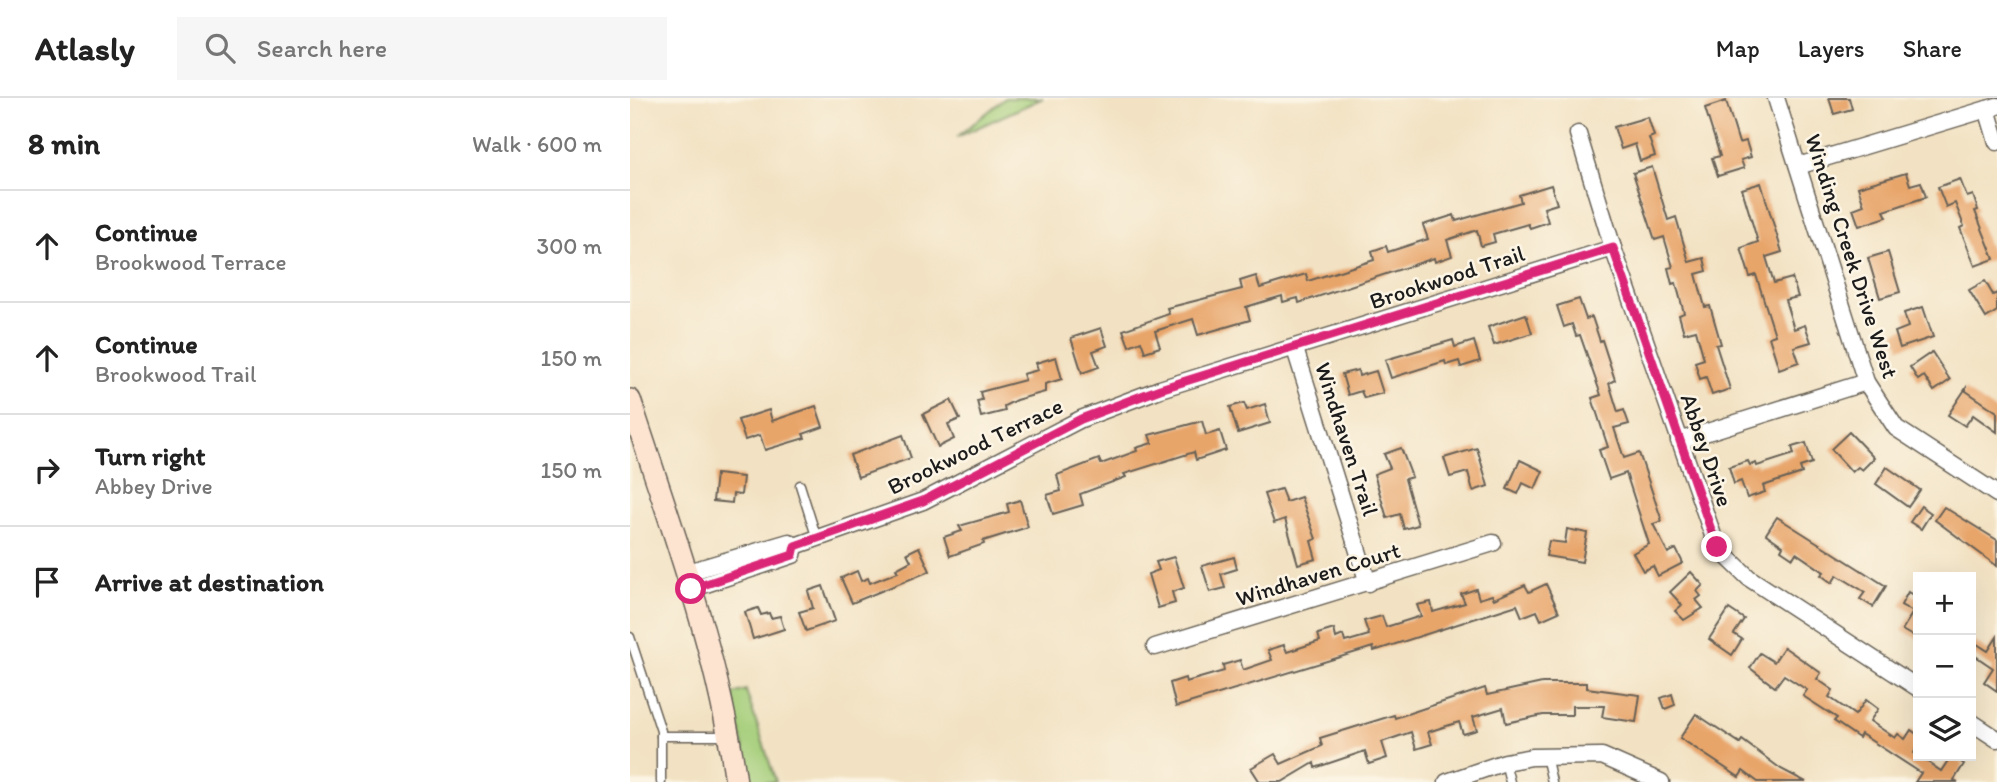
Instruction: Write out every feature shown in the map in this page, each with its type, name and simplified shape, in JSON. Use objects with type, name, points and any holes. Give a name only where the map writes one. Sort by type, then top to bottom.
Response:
[{"type":"street","name":"Winding Creek Drive West","points":[[1776,98],[1866,382],[1896,428],[1997,494]]},
{"type":"street","points":[[1798,166],[1992,107],[1997,142]]},
{"type":"street","name":"Abbey Drive","points":[[1578,134],[1613,248],[1717,547],[1749,578],[1913,685]]},
{"type":"street","name":"Brookwood Trail","points":[[1295,349],[1613,248]]},
{"type":"street","name":"Brookwood Terrace","points":[[688,581],[793,555],[795,546],[923,501],[1081,419],[1160,389],[1295,349]]},
{"type":"street","name":"Windhaven Trail","points":[[1295,349],[1368,583]]},
{"type":"street","points":[[1679,441],[1866,382]]},
{"type":"street","points":[[630,400],[719,685],[736,782]]},
{"type":"street","name":"Windhaven Court","points":[[1155,647],[1493,543]]},
{"type":"street","points":[[1976,725],[1997,739]]},
{"type":"street","points":[[1447,782],[1505,762],[1546,756],[1602,755],[1661,782]]},
{"type":"lane","points":[[800,485],[817,539]]},
{"type":"lane","points":[[630,637],[661,736],[661,782]]},
{"type":"lane","points":[[661,736],[730,736]]},
{"type":"lane","points":[[1546,756],[1552,782]]},
{"type":"lane","points":[[1505,762],[1510,782]]},
{"type":"green space","points":[[1005,98],[1043,98],[957,137]]},
{"type":"green space","points":[[746,690],[776,782],[750,782],[733,694]]},
{"type":"building","points":[[1829,98],[1849,98],[1852,109],[1834,114]]},
{"type":"building","points":[[1726,101],[1739,143],[1746,141],[1751,157],[1741,160],[1744,168],[1718,176],[1712,158],[1720,156],[1705,108]]},
{"type":"building","points":[[1648,117],[1654,136],[1649,138],[1655,156],[1640,161],[1635,144],[1621,149],[1614,127]]},
{"type":"building","points":[[1652,167],[1668,220],[1676,217],[1689,262],[1704,258],[1707,271],[1696,274],[1705,307],[1710,306],[1721,344],[1716,345],[1730,389],[1712,395],[1706,377],[1700,379],[1695,362],[1704,359],[1696,330],[1684,333],[1679,315],[1684,313],[1676,283],[1672,284],[1668,268],[1673,267],[1664,237],[1655,240],[1633,173]]},
{"type":"building","points":[[1906,173],[1910,185],[1921,182],[1926,197],[1884,211],[1887,217],[1859,226],[1853,209],[1864,205],[1858,187]]},
{"type":"building","points":[[1960,179],[1967,197],[1973,195],[1978,210],[1975,211],[1994,259],[1975,266],[1960,228],[1964,226],[1955,203],[1946,207],[1938,187]]},
{"type":"building","points":[[1761,183],[1782,252],[1766,257],[1774,283],[1792,278],[1798,297],[1785,300],[1794,329],[1805,325],[1811,342],[1794,347],[1799,362],[1779,369],[1769,337],[1775,335],[1756,275],[1750,277],[1741,248],[1758,242],[1742,189]]},
{"type":"building","points":[[1551,185],[1557,204],[1544,208],[1548,222],[1530,228],[1528,224],[1493,234],[1495,242],[1481,246],[1477,230],[1447,240],[1452,256],[1435,262],[1434,258],[1299,303],[1298,298],[1283,302],[1282,296],[1246,307],[1250,320],[1198,335],[1193,319],[1155,331],[1160,347],[1145,352],[1141,341],[1129,346],[1123,330],[1169,314],[1167,308],[1242,289],[1240,281],[1256,276],[1260,288],[1306,274],[1308,281],[1374,260],[1372,251],[1386,246],[1388,252],[1428,239],[1423,225],[1454,215],[1456,221],[1521,202],[1519,195]]},
{"type":"building","points":[[1888,252],[1900,292],[1880,298],[1868,258]]},
{"type":"building","points":[[1985,281],[1993,295],[1997,293],[1997,311],[1986,318],[1969,290]]},
{"type":"building","points":[[1579,299],[1586,319],[1592,317],[1600,341],[1602,340],[1615,380],[1609,383],[1618,412],[1624,410],[1629,424],[1614,428],[1624,458],[1639,453],[1662,521],[1653,524],[1668,553],[1676,549],[1683,563],[1658,576],[1653,566],[1643,571],[1633,553],[1649,544],[1626,473],[1609,479],[1599,450],[1608,447],[1592,398],[1601,395],[1580,335],[1576,336],[1572,324],[1564,327],[1557,306]]},
{"type":"building","points":[[1923,307],[1933,337],[1900,348],[1895,332],[1908,327],[1904,313]]},
{"type":"building","points":[[1526,314],[1532,333],[1494,345],[1488,327]]},
{"type":"building","points":[[1101,328],[1107,346],[1093,351],[1099,367],[1082,373],[1071,338]]},
{"type":"building","points":[[1453,340],[1455,347],[1474,341],[1480,361],[1461,367],[1459,361],[1446,365],[1445,361],[1391,378],[1385,360]]},
{"type":"building","points":[[1932,352],[1950,380],[1934,391],[1924,376],[1918,380],[1910,367]]},
{"type":"building","points":[[1056,357],[1062,379],[1045,384],[1045,392],[1004,406],[1005,411],[981,417],[977,401],[982,400],[980,392],[1025,380],[1023,374],[1038,370],[1036,363]]},
{"type":"building","points":[[1358,370],[1359,376],[1376,371],[1383,393],[1364,398],[1361,391],[1348,395],[1342,374]]},
{"type":"building","points":[[1966,388],[1966,391],[1997,412],[1997,432],[1973,415],[1965,426],[1948,415]]},
{"type":"building","points":[[951,400],[960,419],[948,424],[954,439],[938,447],[923,414]]},
{"type":"building","points":[[1244,403],[1247,410],[1265,404],[1270,423],[1238,433],[1230,407]]},
{"type":"building","points":[[816,406],[823,427],[803,434],[805,438],[765,450],[760,435],[745,440],[738,420],[769,410],[772,421]]},
{"type":"building","points":[[1202,421],[1206,435],[1220,431],[1226,450],[1196,460],[1194,452],[1124,474],[1126,477],[1080,494],[1083,505],[1053,514],[1047,495],[1061,491],[1057,475],[1099,459],[1101,464],[1137,451],[1136,448],[1152,443],[1149,435]]},
{"type":"building","points":[[1849,432],[1874,458],[1862,470],[1858,467],[1852,472],[1831,449]]},
{"type":"building","points":[[903,435],[911,458],[858,477],[850,455]]},
{"type":"building","points":[[1806,443],[1812,463],[1800,467],[1802,473],[1763,486],[1765,492],[1747,498],[1741,481],[1734,484],[1729,467],[1748,461],[1750,465],[1756,463],[1757,466],[1794,454],[1792,447]]},
{"type":"building","points":[[1401,448],[1412,477],[1405,479],[1418,525],[1404,529],[1400,514],[1387,518],[1374,474],[1390,468],[1384,454]]},
{"type":"building","points":[[1477,448],[1488,486],[1473,491],[1468,472],[1450,477],[1444,458]]},
{"type":"building","points":[[1520,460],[1543,471],[1535,489],[1523,483],[1518,494],[1507,489]]},
{"type":"building","points":[[1887,467],[1920,490],[1908,507],[1876,484]]},
{"type":"building","points":[[716,474],[743,477],[741,495],[733,494],[732,503],[713,501]]},
{"type":"building","points":[[1281,489],[1286,502],[1301,497],[1316,539],[1311,541],[1316,559],[1298,564],[1285,519],[1274,523],[1264,494]]},
{"type":"building","points":[[1020,500],[1028,527],[983,541],[984,544],[950,556],[944,537],[962,531],[959,526],[1009,512],[1007,504]]},
{"type":"building","points":[[1921,506],[1931,513],[1921,529],[1910,522]]},
{"type":"building","points":[[1944,507],[1997,540],[1997,566],[1935,520]]},
{"type":"building","points":[[1777,517],[1886,586],[1873,607],[1860,599],[1865,592],[1837,575],[1832,583],[1821,575],[1824,572],[1796,553],[1793,558],[1781,550],[1783,546],[1766,534]]},
{"type":"building","points":[[1567,529],[1587,533],[1582,562],[1546,556],[1549,541],[1565,543]]},
{"type":"building","points":[[919,547],[930,571],[852,603],[841,578],[857,571],[861,581],[868,578],[870,583],[898,572],[896,569],[911,561],[907,553]]},
{"type":"building","points":[[1174,557],[1184,588],[1172,592],[1175,603],[1158,608],[1148,574],[1159,570],[1156,562]]},
{"type":"building","points":[[1234,557],[1237,569],[1221,574],[1225,588],[1210,592],[1202,566]]},
{"type":"building","points":[[1691,572],[1703,585],[1697,591],[1701,596],[1696,600],[1703,608],[1684,620],[1675,611],[1682,605],[1670,592]]},
{"type":"building","points":[[1546,584],[1559,612],[1541,620],[1537,611],[1522,617],[1517,605],[1374,651],[1373,647],[1176,707],[1170,683],[1185,678],[1186,682],[1224,671],[1223,665],[1240,660],[1243,670],[1272,660],[1268,650],[1284,645],[1287,652],[1320,641],[1318,634],[1334,629],[1336,638],[1343,635],[1345,642],[1369,635],[1364,621],[1382,616],[1386,627],[1421,616],[1417,605],[1431,602],[1433,612],[1465,603],[1461,594],[1476,589],[1479,599],[1492,595],[1494,599],[1525,585],[1529,592]]},
{"type":"building","points":[[823,586],[835,621],[806,631],[799,612],[813,608],[808,591]]},
{"type":"building","points":[[1908,592],[1913,595],[1913,612],[1901,605]]},
{"type":"building","points":[[758,608],[761,615],[769,613],[771,618],[780,616],[784,629],[753,639],[745,612]]},
{"type":"building","points":[[1729,609],[1744,619],[1734,634],[1742,639],[1732,655],[1709,639]]},
{"type":"building","points":[[1913,612],[1913,636],[1902,630]]},
{"type":"building","points":[[1997,637],[1997,691],[1984,682],[1993,668],[1976,656],[1976,643],[1988,651]]},
{"type":"building","points":[[1784,647],[1821,673],[1817,679],[1833,690],[1829,697],[1855,715],[1866,700],[1878,709],[1870,721],[1895,738],[1898,734],[1905,739],[1911,730],[1913,731],[1913,761],[1926,761],[1941,771],[1948,761],[1964,764],[1954,780],[1958,782],[1915,782],[1921,773],[1861,734],[1859,738],[1834,721],[1837,718],[1803,696],[1807,690],[1784,675],[1775,687],[1750,668],[1760,653],[1774,662]]},
{"type":"building","points":[[1542,683],[1587,683],[1587,688],[1640,695],[1636,722],[1602,717],[1604,706],[1572,706],[1572,715],[1543,715],[1506,723],[1503,708],[1473,717],[1477,730],[1463,734],[1459,722],[1428,732],[1432,744],[1416,749],[1411,732],[1382,742],[1387,758],[1369,764],[1365,751],[1315,768],[1314,763],[1282,782],[1260,782],[1251,768],[1275,754],[1281,764],[1322,746],[1320,738],[1394,715],[1395,718],[1485,688],[1487,695]]},
{"type":"building","points":[[1672,694],[1675,705],[1665,709],[1661,698]]},
{"type":"building","points":[[1696,714],[1806,782],[1758,782],[1743,771],[1739,777],[1680,738]]},
{"type":"route","points":[[691,589],[793,555],[795,546],[923,501],[1081,419],[1160,389],[1613,248],[1717,547]]}]
